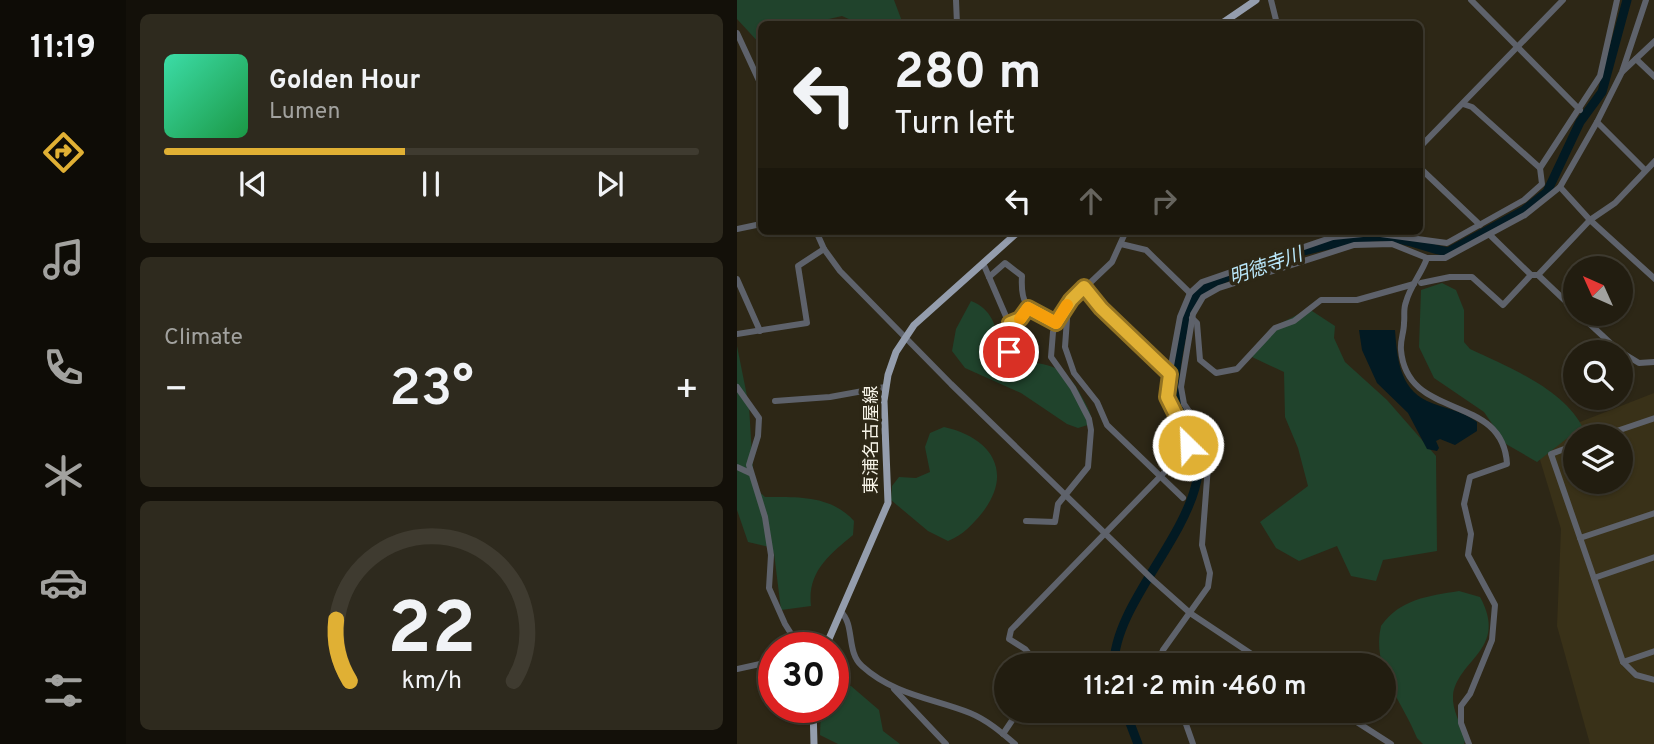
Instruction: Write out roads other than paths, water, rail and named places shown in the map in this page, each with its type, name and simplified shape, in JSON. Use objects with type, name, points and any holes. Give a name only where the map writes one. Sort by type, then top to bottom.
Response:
[{"type":"main road","points":[[1225,21],[1256,0]]},
{"type":"main road","name":"東浦名古屋線","points":[[832,632],[888,503],[885,387],[896,352],[905,337],[1014,235]]},
{"type":"main road","points":[[813,723],[814,744]]},
{"type":"street","points":[[956,0],[957,21]]},
{"type":"street","points":[[1271,0],[1276,21]]},
{"type":"street","points":[[1471,0],[1580,110]]},
{"type":"street","points":[[1423,144],[1563,0]]},
{"type":"street","points":[[1540,168],[1600,76],[1617,0]]},
{"type":"street","points":[[1162,653],[1208,587],[1210,573],[1202,545],[1209,453],[1181,391],[1192,318],[1199,301],[1212,291],[1336,249],[1380,243],[1400,246],[1427,257],[1451,256],[1525,215],[1560,187],[1597,122],[1622,72],[1646,0]]},
{"type":"street","points":[[737,33],[758,78]]},
{"type":"street","points":[[1622,72],[1654,41]]},
{"type":"street","points":[[1636,59],[1654,77]]},
{"type":"street","points":[[1383,235],[1430,244],[1447,243],[1535,191],[1542,184],[1540,168],[1472,107],[1463,104]]},
{"type":"street","points":[[1597,122],[1645,170]]},
{"type":"street","points":[[1192,318],[1197,323],[1200,360],[1216,373],[1237,369],[1275,328],[1294,321],[1321,300],[1357,300],[1450,276],[1472,276],[1503,305],[1590,220],[1615,203],[1654,161]]},
{"type":"street","points":[[1423,171],[1480,225]]},
{"type":"street","points":[[1560,187],[1590,220],[1654,279]]},
{"type":"street","points":[[737,229],[758,225]]},
{"type":"street","points":[[818,235],[840,271],[1150,577],[1190,612],[1250,653]]},
{"type":"street","points":[[1026,521],[1055,522],[1058,504],[1088,467],[1091,426],[1072,388],[1051,357],[1050,345],[1056,323],[1068,305],[1112,262],[1124,235]]},
{"type":"street","points":[[1028,653],[1009,639],[1009,634],[1183,454],[1188,442],[1167,397],[1180,317],[1190,293],[1211,277],[1333,237],[1353,235]]},
{"type":"street","points":[[1490,235],[1563,300]]},
{"type":"street","points":[[1121,244],[1146,250],[1190,293]]},
{"type":"street","points":[[1430,244],[1418,283],[1406,299],[1400,342],[1404,363],[1413,382],[1428,397],[1473,413],[1499,436],[1506,450],[1507,464],[1470,477],[1464,504],[1471,534],[1469,558],[1495,605],[1492,640],[1470,694],[1461,706],[1461,723],[1469,744]]},
{"type":"street","points":[[737,334],[785,324],[807,323],[798,266],[824,249]]},
{"type":"street","points":[[989,277],[1005,263],[1022,276],[1021,293],[1028,308],[1056,323]]},
{"type":"street","points":[[983,264],[1015,340],[1008,354],[1009,365]]},
{"type":"street","points":[[737,279],[760,331]]},
{"type":"street","points":[[1084,287],[1101,308],[1170,374]]},
{"type":"street","points":[[1068,305],[1064,347],[1074,373],[1097,402],[1107,425],[1183,498]]},
{"type":"street","points":[[995,333],[1020,319],[1028,308]]},
{"type":"street","points":[[1592,326],[1607,340]]},
{"type":"street","points":[[1633,360],[1639,363],[1654,362]]},
{"type":"street","points":[[737,387],[759,418],[758,436],[749,461],[750,472],[765,517],[771,555],[769,588],[790,632]]},
{"type":"street","points":[[775,401],[830,397],[885,387]]},
{"type":"street","points":[[1633,425],[1654,418]]},
{"type":"street","points":[[1563,450],[1551,454],[1563,489]]},
{"type":"street","points":[[737,467],[750,472]]},
{"type":"street","points":[[1565,494],[1623,662],[1636,675],[1654,680]]},
{"type":"street","points":[[1580,538],[1654,513]]},
{"type":"street","points":[[1594,578],[1654,556]]},
{"type":"street","points":[[841,612],[846,618],[858,661],[895,689],[946,744]]},
{"type":"street","points":[[1623,662],[1654,651]]},
{"type":"street","points":[[737,659],[739,668],[758,664]]},
{"type":"street","points":[[895,689],[973,715],[1015,744]]},
{"type":"street","points":[[1003,734],[1010,723]]},
{"type":"street","points":[[1186,723],[1193,744]]},
{"type":"street","points":[[1358,723],[1391,744]]},
{"type":"water","points":[[1359,330],[1395,330],[1401,370],[1410,388],[1427,401],[1471,418],[1477,422],[1477,431],[1455,445],[1440,439],[1436,441],[1439,448],[1437,451],[1427,449],[1408,413],[1377,383],[1362,350]]},
{"type":"waterway","name":"明徳寺川","points":[[1116,653],[1124,622],[1176,532],[1195,488],[1198,455],[1195,442],[1176,401],[1175,388],[1181,340],[1196,296],[1209,286],[1255,266],[1340,242],[1390,237],[1448,252],[1523,211],[1547,192],[1580,122],[1602,92],[1627,0]]},
{"type":"waterway","name":"明徳寺川","points":[[1130,723],[1138,744]]}]
